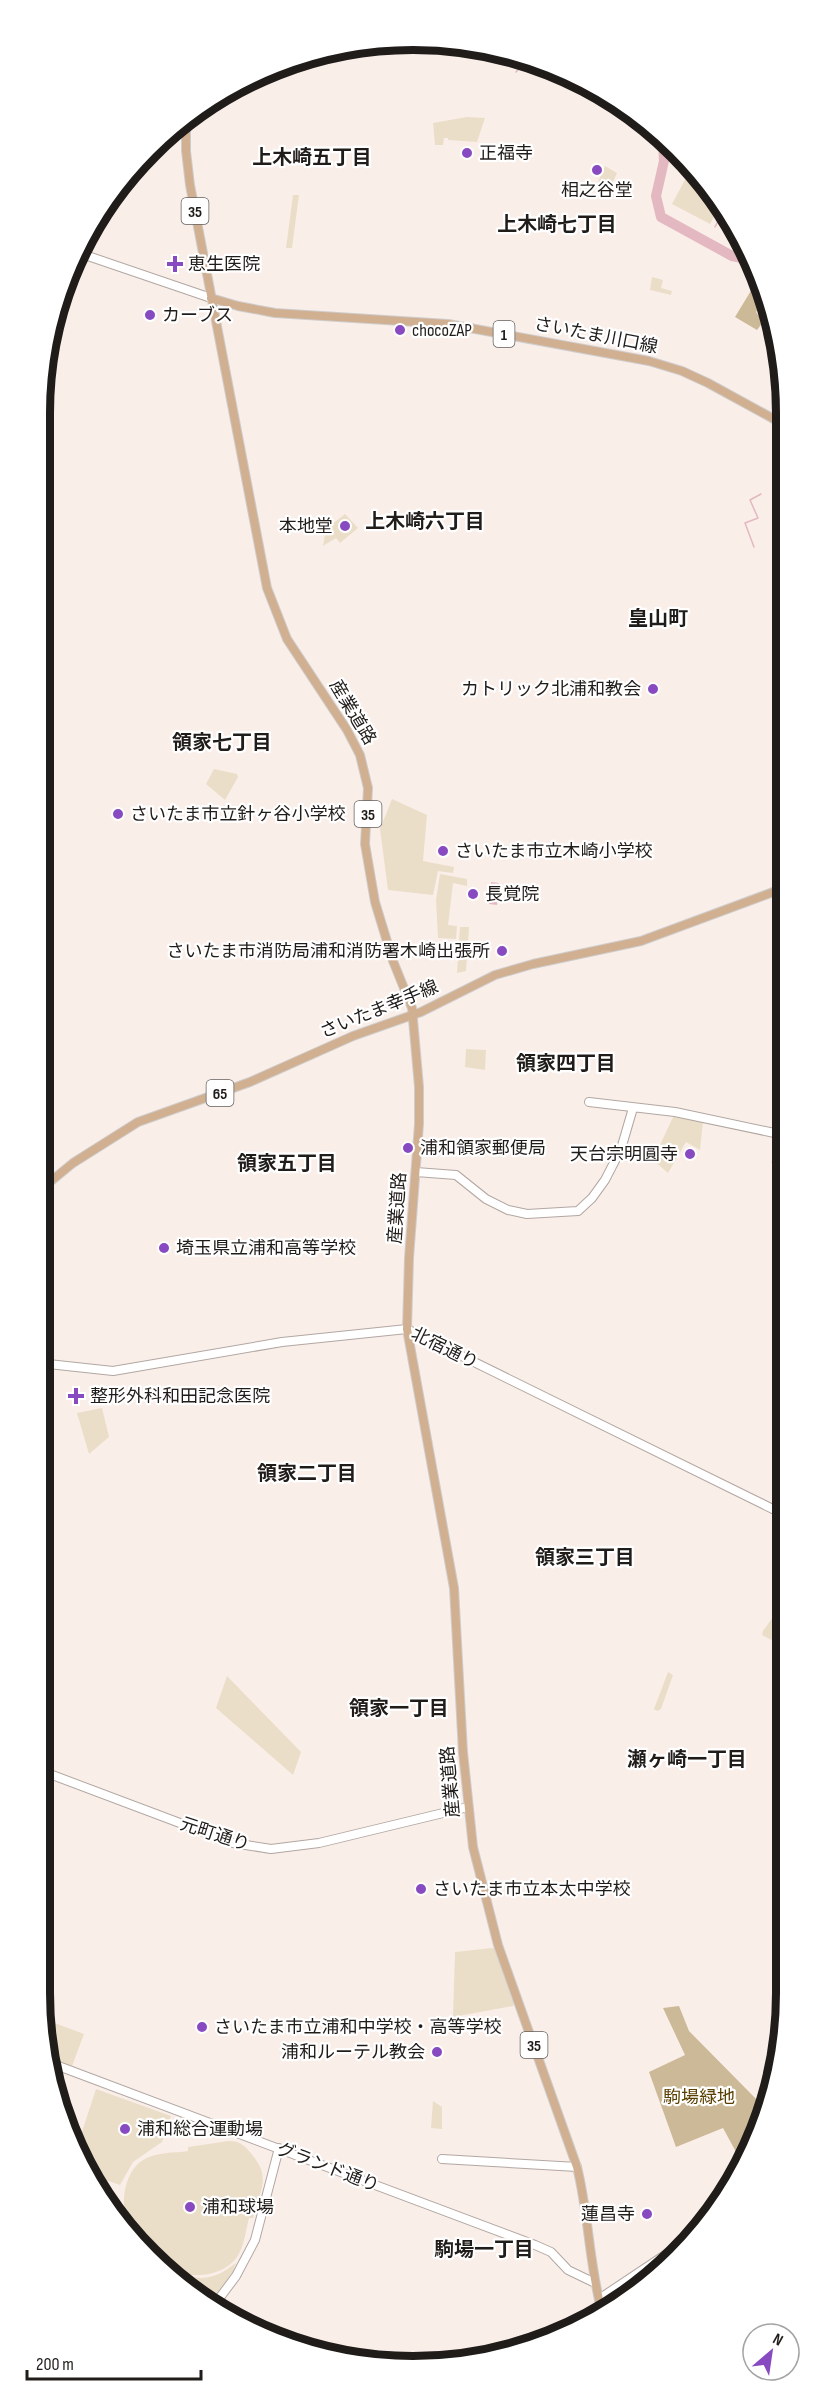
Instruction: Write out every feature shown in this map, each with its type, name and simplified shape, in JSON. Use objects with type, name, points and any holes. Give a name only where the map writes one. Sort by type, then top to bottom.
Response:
[{"type":"main road","name":"産業道路","points":[[186,130],[188,168],[267,588],[287,639],[347,730],[360,755],[368,789],[365,844],[375,902],[393,962],[413,1016],[419,1107],[407,1329],[454,1588],[468,1807],[479,1877],[498,1945],[578,2167],[600,2304]]},
{"type":"main road","name":"さいたま川口線","points":[[211,298],[275,313],[448,324],[649,361],[682,371],[708,383],[776,420]]},
{"type":"main road","name":"さいたま幸手線","points":[[50,1182],[92,1149],[141,1121],[250,1082],[353,1036],[413,1016],[506,971],[641,941],[776,891]]},
{"type":"street","points":[[86,255],[211,298]]},
{"type":"street","points":[[589,1102],[675,1112],[776,1133]]},
{"type":"street","points":[[416,1172],[456,1175],[486,1199],[508,1210],[527,1214],[578,1211],[592,1198],[605,1180],[621,1149],[633,1108]]},
{"type":"street","name":"北宿通り","points":[[50,1364],[113,1371],[282,1342],[407,1329],[776,1511]]},
{"type":"street","name":"元町通り","points":[[50,1774],[233,1842],[271,1849],[319,1843],[468,1807]]},
{"type":"street","name":"グランド通り","points":[[56,2065],[547,2250],[568,2270],[595,2283]]},
{"type":"street","points":[[218,2300],[236,2276],[255,2240],[279,2148]]},
{"type":"street","points":[[442,2159],[578,2167]]},
{"type":"street","points":[[598,2299],[661,2258]]},
{"type":"shaded area","points":[[467,117],[485,118],[477,142],[444,138],[443,145],[435,145],[433,123]]},
{"type":"shaded area","points":[[605,166],[617,173],[612,184],[609,183],[607,188],[598,182]]},
{"type":"shaded area","points":[[687,176],[716,214],[710,224],[672,204]]},
{"type":"shaded area","points":[[293,195],[299,195],[292,248],[286,248]]},
{"type":"shaded area","points":[[652,277],[663,280],[661,288],[672,291],[671,295],[650,290]]},
{"type":"shaded area","points":[[345,514],[358,528],[340,543],[336,538],[323,546],[326,529]]},
{"type":"shaded area","points":[[214,769],[237,774],[238,777],[225,800],[206,784]]},
{"type":"shaded area","points":[[392,799],[427,815],[423,861],[454,867],[453,873],[438,871],[433,895],[388,890],[380,829]]},
{"type":"shaded area","points":[[440,874],[467,879],[467,886],[453,883],[448,925],[457,926],[456,939],[438,938],[436,900]]},
{"type":"shaded area","points":[[491,882],[499,883],[497,905],[489,904]]},
{"type":"shaded area","points":[[460,927],[469,927],[466,971],[457,973]]},
{"type":"shaded area","points":[[466,1049],[486,1050],[485,1070],[465,1067]]},
{"type":"shaded area","points":[[674,1115],[703,1121],[700,1150],[686,1142],[668,1173],[653,1160]]},
{"type":"shaded area","points":[[776,1149],[776,1165],[771,1163]]},
{"type":"shaded area","points":[[102,1408],[109,1437],[89,1454],[77,1413]]},
{"type":"shaded area","points":[[776,1613],[776,1642],[762,1635]]},
{"type":"shaded area","points":[[668,1672],[673,1675],[661,1709],[657,1711],[654,1709]]},
{"type":"shaded area","points":[[227,1676],[301,1752],[293,1775],[216,1708]]},
{"type":"shaded area","points":[[495,1949],[513,2006],[453,2017],[455,1952]]},
{"type":"shaded area","points":[[51,2021],[84,2034],[72,2066],[55,2059]]},
{"type":"shaded area","name":"浦和総合運動場","points":[[96,2089],[171,2116],[162,2142],[133,2162],[120,2185],[100,2178],[80,2138]]},
{"type":"shaded area","points":[[433,2101],[442,2107],[442,2129],[431,2128]]},
{"type":"shaded area","name":"浦和球場","points":[[229,2141],[238,2142],[256,2160],[262,2175],[263,2183],[253,2218],[249,2218],[237,2257],[225,2268],[208,2274],[183,2274],[156,2250],[124,2212],[125,2188],[135,2167],[148,2157],[188,2151],[188,2147]]},
{"type":"shaded area","points":[[236,2263],[232,2274],[217,2294],[199,2286],[188,2278],[209,2277]]},
{"type":"green space","points":[[753,287],[759,307],[756,312],[763,322],[757,330],[735,317]]},
{"type":"green space","name":"駒場緑地","points":[[679,2006],[689,2031],[759,2102],[739,2151],[736,2152],[723,2128],[676,2147],[649,2072],[685,2055],[663,2008]]},
{"type":"waterway","points":[[516,72],[521,66]]},
{"type":"waterway","points":[[663,151],[664,161],[656,196],[661,217],[732,256],[741,258]]},
{"type":"waterway","points":[[715,227],[719,219]]},
{"type":"waterway","points":[[754,547],[745,523],[758,518],[750,500],[761,494]]},
{"type":"place","name":"正福寺","points":[[467,153]]},
{"type":"place","name":"相之谷堂","points":[[597,170]]},
{"type":"place","name":"恵生医院","points":[[175,264]]},
{"type":"place","name":"カーブス","points":[[150,315]]},
{"type":"place","name":"chocoZAP","points":[[400,330]]},
{"type":"place","name":"本地堂","points":[[345,526]]},
{"type":"place","name":"カトリック北浦和教会","points":[[653,689]]},
{"type":"place","name":"さいたま市立針ヶ谷小学校","points":[[118,814]]},
{"type":"place","name":"さいたま市立木崎小学校","points":[[443,851]]},
{"type":"place","name":"長覚院","points":[[473,894]]},
{"type":"place","name":"さいたま市消防局浦和消防署木崎出張所","points":[[502,951]]},
{"type":"place","name":"浦和領家郵便局","points":[[408,1148]]},
{"type":"place","name":"天台宗明圓寺","points":[[690,1154]]},
{"type":"place","name":"埼玉県立浦和高等学校","points":[[164,1248]]},
{"type":"place","name":"整形外科和田記念医院","points":[[76,1396]]},
{"type":"place","name":"さいたま市立本太中学校","points":[[421,1889]]},
{"type":"place","name":"さいたま市立浦和中学校・高等学校","points":[[202,2027]]},
{"type":"place","name":"浦和ルーテル教会","points":[[437,2052]]},
{"type":"place","name":"浦和総合運動場","points":[[125,2129]]},
{"type":"place","name":"浦和球場","points":[[190,2207]]},
{"type":"place","name":"蓮昌寺","points":[[647,2214]]},
{"type":"district","name":"上木崎五丁目","points":[[312,157]]},
{"type":"district","name":"上木崎七丁目","points":[[557,224]]},
{"type":"district","name":"上木崎六丁目","points":[[425,521]]},
{"type":"district","name":"皇山町","points":[[658,618]]},
{"type":"district","name":"領家七丁目","points":[[222,742]]},
{"type":"district","name":"領家四丁目","points":[[566,1063]]},
{"type":"district","name":"領家五丁目","points":[[287,1163]]},
{"type":"district","name":"領家二丁目","points":[[307,1473]]},
{"type":"district","name":"領家三丁目","points":[[585,1557]]},
{"type":"district","name":"領家一丁目","points":[[399,1708]]},
{"type":"district","name":"瀬ヶ崎一丁目","points":[[687,1759]]},
{"type":"district","name":"駒場一丁目","points":[[484,2249]]}]
